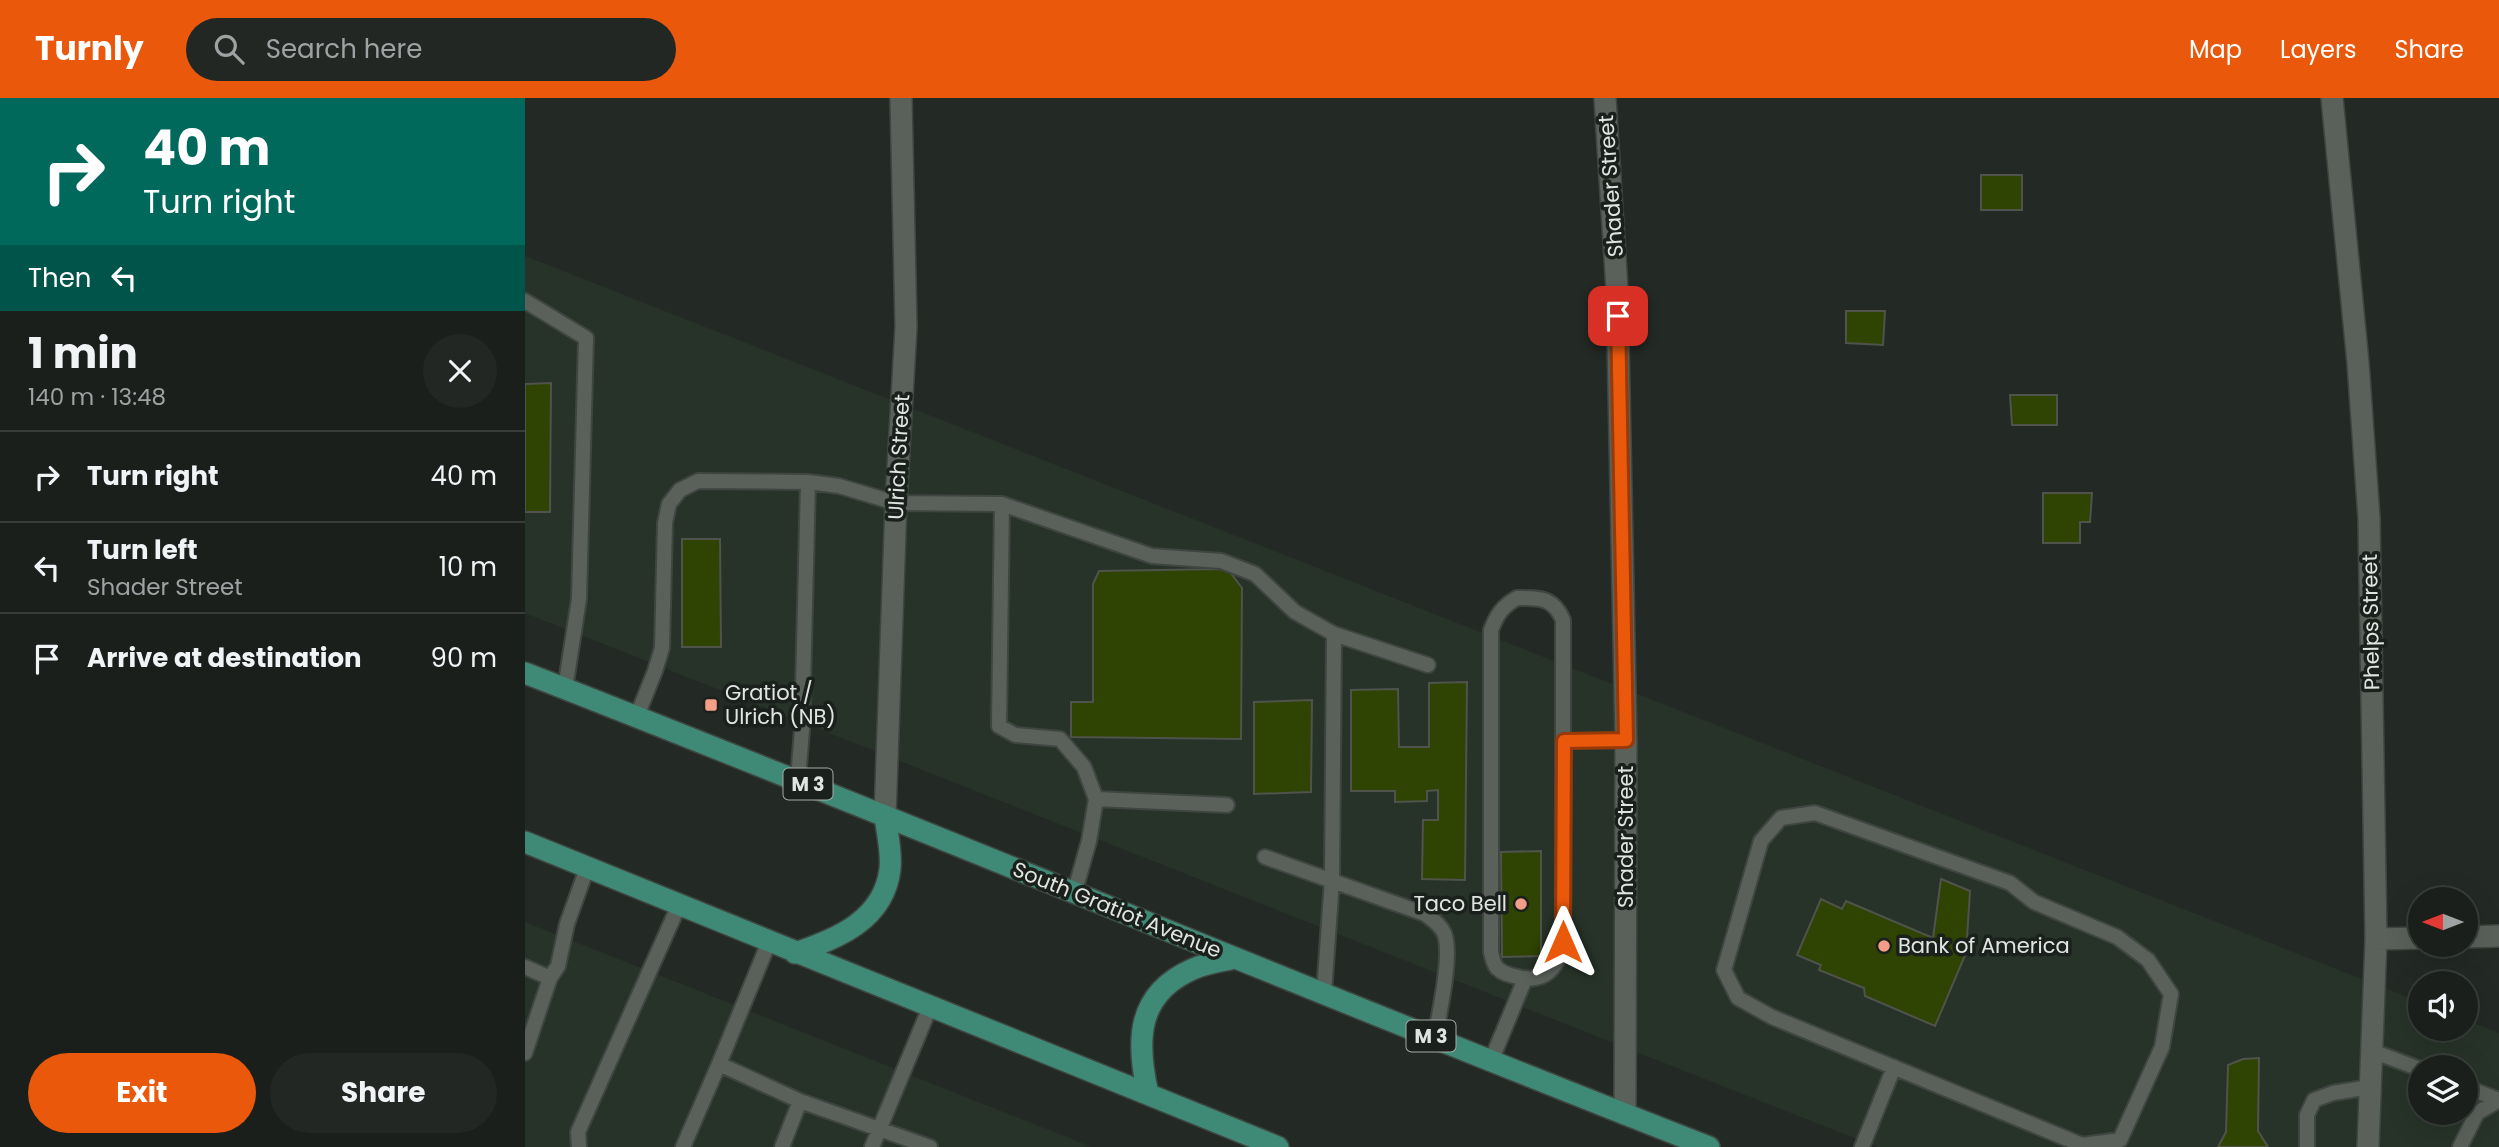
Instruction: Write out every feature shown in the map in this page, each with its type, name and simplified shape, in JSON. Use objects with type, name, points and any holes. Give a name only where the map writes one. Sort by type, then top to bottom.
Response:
[{"type":"main road","name":"South Gratiot Avenue","points":[[525,673],[798,779],[1074,894],[1709,1147]]},
{"type":"main road","points":[[795,953],[832,941],[852,929],[873,911],[883,894],[890,869],[885,816]]},
{"type":"main road","points":[[525,842],[1278,1147]]},
{"type":"main road","points":[[1148,1094],[1140,1043],[1144,1018],[1156,995],[1173,979],[1196,967],[1236,958]]},
{"type":"street","name":"Ulrich Street","points":[[885,816],[896,503],[906,327],[901,98]]},
{"type":"street","name":"Shader Street","points":[[1605,98],[1618,289],[1626,740],[1625,1114]]},
{"type":"street","name":"Phelps Street","points":[[2332,98],[2358,363],[2369,518],[2376,939],[2368,1147]]},
{"type":"street","points":[[2478,937],[2499,936]]},
{"type":"street","points":[[2376,939],[2408,938]]},
{"type":"lane","points":[[525,301],[586,338],[579,599],[565,689]]},
{"type":"lane","points":[[637,716],[662,648],[665,523],[669,504],[680,490],[698,481],[808,482],[839,486],[896,503],[1002,504],[1152,556],[1221,561],[1255,574],[1295,612],[1333,635],[1428,665]]},
{"type":"lane","points":[[798,779],[802,730],[808,482]]},
{"type":"lane","points":[[1002,504],[999,726],[1015,735],[1060,739],[1084,767],[1096,799],[1089,841],[1074,894]]},
{"type":"lane","points":[[1517,598],[1548,601],[1558,609],[1563,620],[1564,741],[1561,956],[1549,973],[1539,979],[1525,979],[1506,974],[1496,967],[1490,952],[1490,630],[1496,615],[1505,605],[1517,598]]},
{"type":"lane","points":[[1324,993],[1332,880],[1333,635]]},
{"type":"lane","points":[[1564,741],[1626,740]]},
{"type":"lane","points":[[1096,799],[1227,805]]},
{"type":"lane","points":[[1815,813],[2010,883],[2034,902],[2117,937],[2148,960],[2171,994],[2162,1047],[2120,1140],[2082,1146],[1772,1017],[1738,998],[1724,970],[1761,841],[1781,818],[1815,813]]},
{"type":"lane","points":[[1265,857],[1425,914],[1438,924],[1445,936],[1448,952],[1435,1038]]},
{"type":"lane","points":[[525,1053],[550,978],[558,966],[567,924],[587,868]]},
{"type":"lane","points":[[579,1147],[578,1132],[679,905]]},
{"type":"lane","points":[[683,1147],[769,942]]},
{"type":"lane","points":[[525,967],[550,978]]},
{"type":"lane","points":[[1491,1061],[1525,979]]},
{"type":"lane","points":[[872,1147],[930,1007]]},
{"type":"lane","points":[[2372,1051],[2408,1064]]},
{"type":"lane","points":[[719,1064],[800,1101],[930,1147]]},
{"type":"lane","points":[[1862,1147],[1893,1067]]},
{"type":"lane","points":[[2307,1147],[2307,1115],[2314,1100],[2333,1093],[2370,1087]]},
{"type":"lane","points":[[2478,1092],[2499,1100]]},
{"type":"lane","points":[[2460,1147],[2477,1113],[2499,1100]]},
{"type":"lane","points":[[782,1147],[800,1101]]},
{"type":"shaded area","points":[[525,256],[2408,997],[2408,1041],[2478,1041],[2478,1025],[2499,1033],[2499,1147],[1877,1147],[525,613]]},
{"type":"shaded area","points":[[525,922],[1092,1147],[525,1147]]},
{"type":"building","points":[[1981,175],[2022,175],[2022,210],[1981,210]]},
{"type":"building","points":[[1846,311],[1885,311],[1883,345],[1846,343]]},
{"type":"building","points":[[551,383],[550,512],[525,512],[525,384]]},
{"type":"building","points":[[2010,395],[2057,395],[2057,425],[2012,425]]},
{"type":"building","points":[[2043,493],[2092,493],[2090,522],[2080,522],[2080,543],[2043,543]]},
{"type":"building","points":[[682,539],[720,539],[721,647],[682,647]]},
{"type":"building","points":[[1223,569],[1230,572],[1242,588],[1241,739],[1071,737],[1071,702],[1093,702],[1093,584],[1099,571]]},
{"type":"building","points":[[1467,682],[1465,880],[1422,879],[1423,820],[1438,820],[1438,790],[1427,791],[1427,801],[1395,802],[1395,791],[1351,791],[1351,690],[1398,689],[1399,747],[1429,747],[1429,683]]},
{"type":"building","points":[[1312,700],[1311,792],[1254,794],[1254,702]]},
{"type":"building","name":"Taco Bell","points":[[1541,851],[1541,956],[1502,957],[1501,852]]},
{"type":"building","name":"Bank of America","points":[[1941,879],[1970,891],[1966,953],[1935,1026],[1865,996],[1864,988],[1819,970],[1821,965],[1797,955],[1821,899],[1842,909],[1846,901],[1933,938]]},
{"type":"building","points":[[2259,1058],[2258,1131],[2268,1147],[2218,1147],[2226,1132],[2228,1065],[2243,1059]]},
{"type":"place","name":"Gratiot / Ulrich (NB)","points":[[711,705]]},
{"type":"place","name":"Taco Bell","points":[[1521,904]]},
{"type":"place","name":"Bank of America","points":[[1884,946]]},
{"type":"route","points":[[1563,942],[1564,741],[1626,740],[1618,316]]}]
